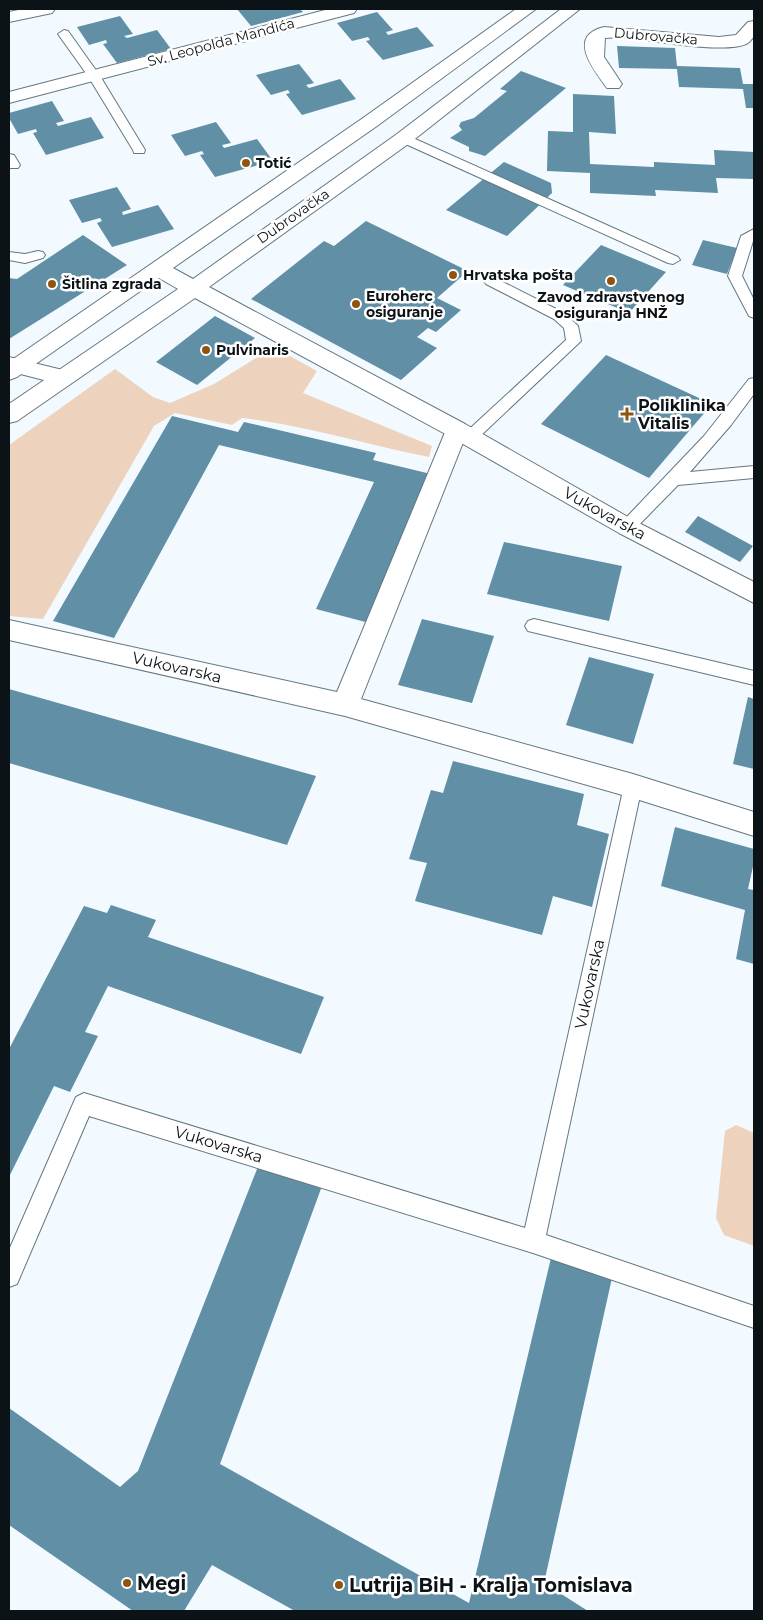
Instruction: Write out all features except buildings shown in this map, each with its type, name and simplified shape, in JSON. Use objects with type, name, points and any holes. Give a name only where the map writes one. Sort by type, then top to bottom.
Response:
[{"type":"street","points":[[9,17],[46,9]]},
{"type":"street","name":"Sv. Leopolda Mandića","points":[[9,98],[348,9]]},
{"type":"street","points":[[12,367],[158,269],[527,9]]},
{"type":"street","name":"Dubrovačka","points":[[13,408],[63,377],[194,288],[404,138],[572,9]]},
{"type":"street","name":"Dubrovačka","points":[[613,84],[595,61],[595,40],[597,35],[604,32],[719,42],[748,42],[754,26]]},
{"type":"street","name":"Vukovarska","points":[[158,269],[463,434],[627,527],[754,593]]},
{"type":"street","points":[[12,367],[63,377]]},
{"type":"street","points":[[346,705],[463,434]]},
{"type":"street","name":"Vukovarska","points":[[9,630],[346,705],[633,786],[754,824]]},
{"type":"lane","points":[[64,34],[94,76],[140,150]]},
{"type":"lane","points":[[404,138],[673,260]]},
{"type":"lane","points":[[754,233],[748,236],[735,276],[754,313]]},
{"type":"lane","points":[[9,256],[25,260],[38,255]]},
{"type":"lane","points":[[463,434],[574,341],[571,326],[559,316],[491,281]]},
{"type":"lane","points":[[627,527],[747,406],[754,383]]},
{"type":"lane","points":[[676,479],[754,472]]},
{"type":"lane","points":[[534,626],[754,678]]},
{"type":"lane","name":"Vukovarska","points":[[532,1242],[633,786]]},
{"type":"lane","name":"Vukovarska","points":[[9,1276],[84,1104],[532,1242],[754,1317]]},
{"type":"shaded area","points":[[274,347],[317,371],[303,393],[432,446],[429,457],[266,421],[242,418],[232,425],[175,413],[154,426],[43,619],[9,616],[9,445],[115,369],[153,397],[170,403],[214,384]]},
{"type":"shaded area","points":[[736,1125],[754,1133],[754,1246],[724,1235],[716,1218],[725,1131]]},
{"type":"place","name":"Totić","points":[[246,163]]},
{"type":"place","name":"Hrvatska pošta","points":[[453,275]]},
{"type":"place","name":"Zavod zdravstvenog osiguranja HNŽ","points":[[611,281]]},
{"type":"place","name":"Šitlina zgrada","points":[[52,284]]},
{"type":"place","name":"Euroherc osiguranje","points":[[356,304]]},
{"type":"place","name":"Pulvinaris","points":[[206,350]]},
{"type":"place","name":"Poliklinika Vitalis","points":[[627,414]]},
{"type":"place","name":"Megi","points":[[127,1583]]},
{"type":"place","name":"Lutrija BiH - Kralja Tomislava","points":[[339,1585]]}]
